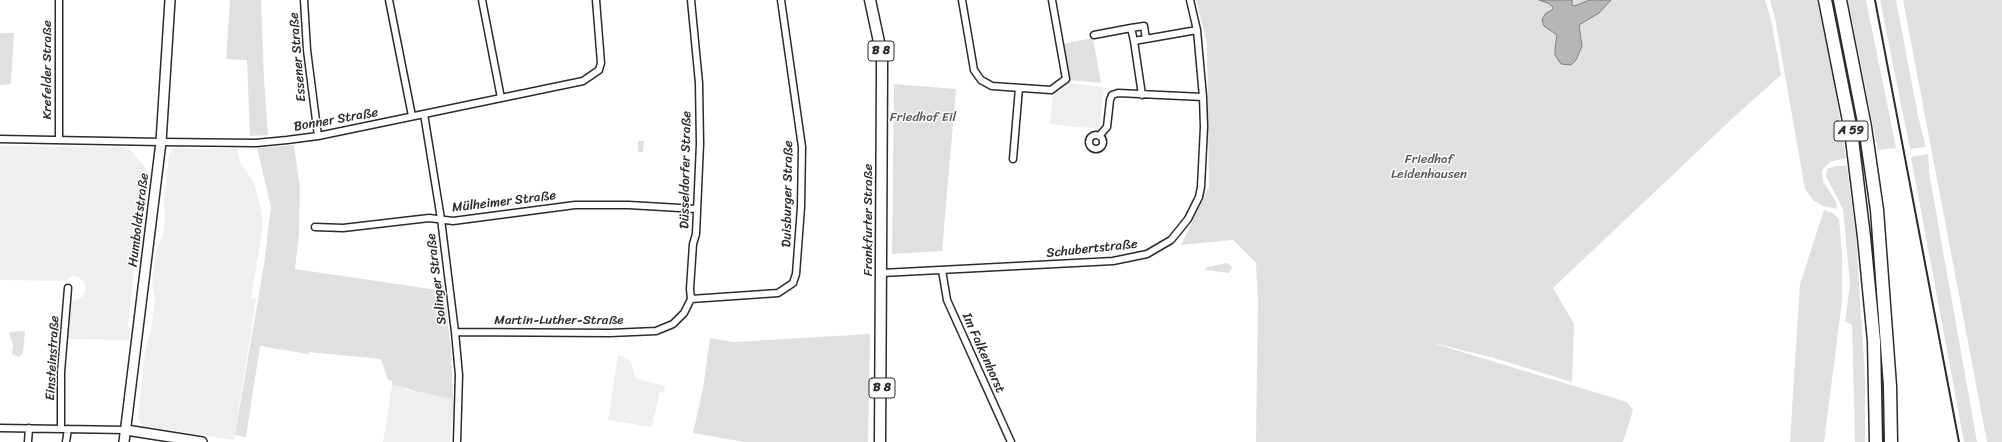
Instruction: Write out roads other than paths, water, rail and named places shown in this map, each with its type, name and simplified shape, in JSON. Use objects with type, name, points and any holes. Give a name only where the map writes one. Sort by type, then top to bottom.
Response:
[{"type":"highway","name":"A 59","points":[[1825,0],[1851,131],[1864,237],[1874,340],[1876,442]]},
{"type":"highway","name":"A 59","points":[[1840,0],[1865,127],[1877,210],[1889,378],[1891,442]]},
{"type":"main road","name":"Frankfurter Straße","points":[[870,0],[882,56],[880,442]]},
{"type":"street","name":"Krefelder Straße","points":[[59,0],[59,140]]},
{"type":"street","name":"Humboldtstraße","points":[[124,442],[162,142],[170,0]]},
{"type":"street","name":"Essener Straße","points":[[304,0],[307,50],[318,136]]},
{"type":"street","points":[[389,0],[412,116]]},
{"type":"street","points":[[482,0],[501,98]]},
{"type":"street","name":"Bonner Straße","points":[[0,139],[256,143],[318,136],[583,81],[599,70],[602,55],[596,0]]},
{"type":"street","name":"Düsseldorfer Straße","points":[[691,0],[698,77],[700,130],[697,209],[690,289],[691,299]]},
{"type":"street","name":"Duisburger Straße","points":[[691,299],[778,293],[793,283],[796,274],[801,207],[802,147],[781,0]]},
{"type":"street","points":[[962,0],[974,70],[981,80],[992,86],[1051,90],[1066,79],[1052,0]]},
{"type":"street","name":"Schubertstraße","points":[[882,273],[1113,261],[1147,254],[1171,240],[1188,219],[1199,198],[1203,150],[1203,97],[1197,30],[1190,0]]},
{"type":"street","points":[[1094,35],[1144,26],[1146,39]]},
{"type":"street","points":[[1131,28],[1142,94]]},
{"type":"street","points":[[1134,42],[1197,30]]},
{"type":"street","points":[[1013,159],[1019,88]]},
{"type":"street","points":[[1099,136],[1107,127],[1110,100],[1112,95],[1118,93],[1203,97]]},
{"type":"street","name":"Solinger Straße","points":[[424,114],[441,219],[455,332],[459,375],[457,442]]},
{"type":"street","name":"Mülheimer Straße","points":[[315,227],[342,228],[429,218],[453,221],[575,205],[629,205],[697,209]]},
{"type":"street","name":"Im Falkenhorst","points":[[942,270],[946,300],[1011,442]]},
{"type":"street","name":"Einsteinstraße","points":[[61,429],[62,372],[68,288]]},
{"type":"street","name":"Martin-Luther-Straße","points":[[455,332],[615,333],[656,331],[672,324],[684,313],[691,299]]},
{"type":"street","points":[[0,428],[126,430],[202,442]]},
{"type":"street","points":[[28,442],[29,428]]},
{"type":"street","points":[[66,442],[68,429]]},
{"type":"railway","points":[[1875,0],[1959,442]]},
{"type":"park label","name":"Friedhof Eil","points":[[923,118]]},
{"type":"park label","name":"Friedhof Leidenhausen","points":[[1429,168]]}]
